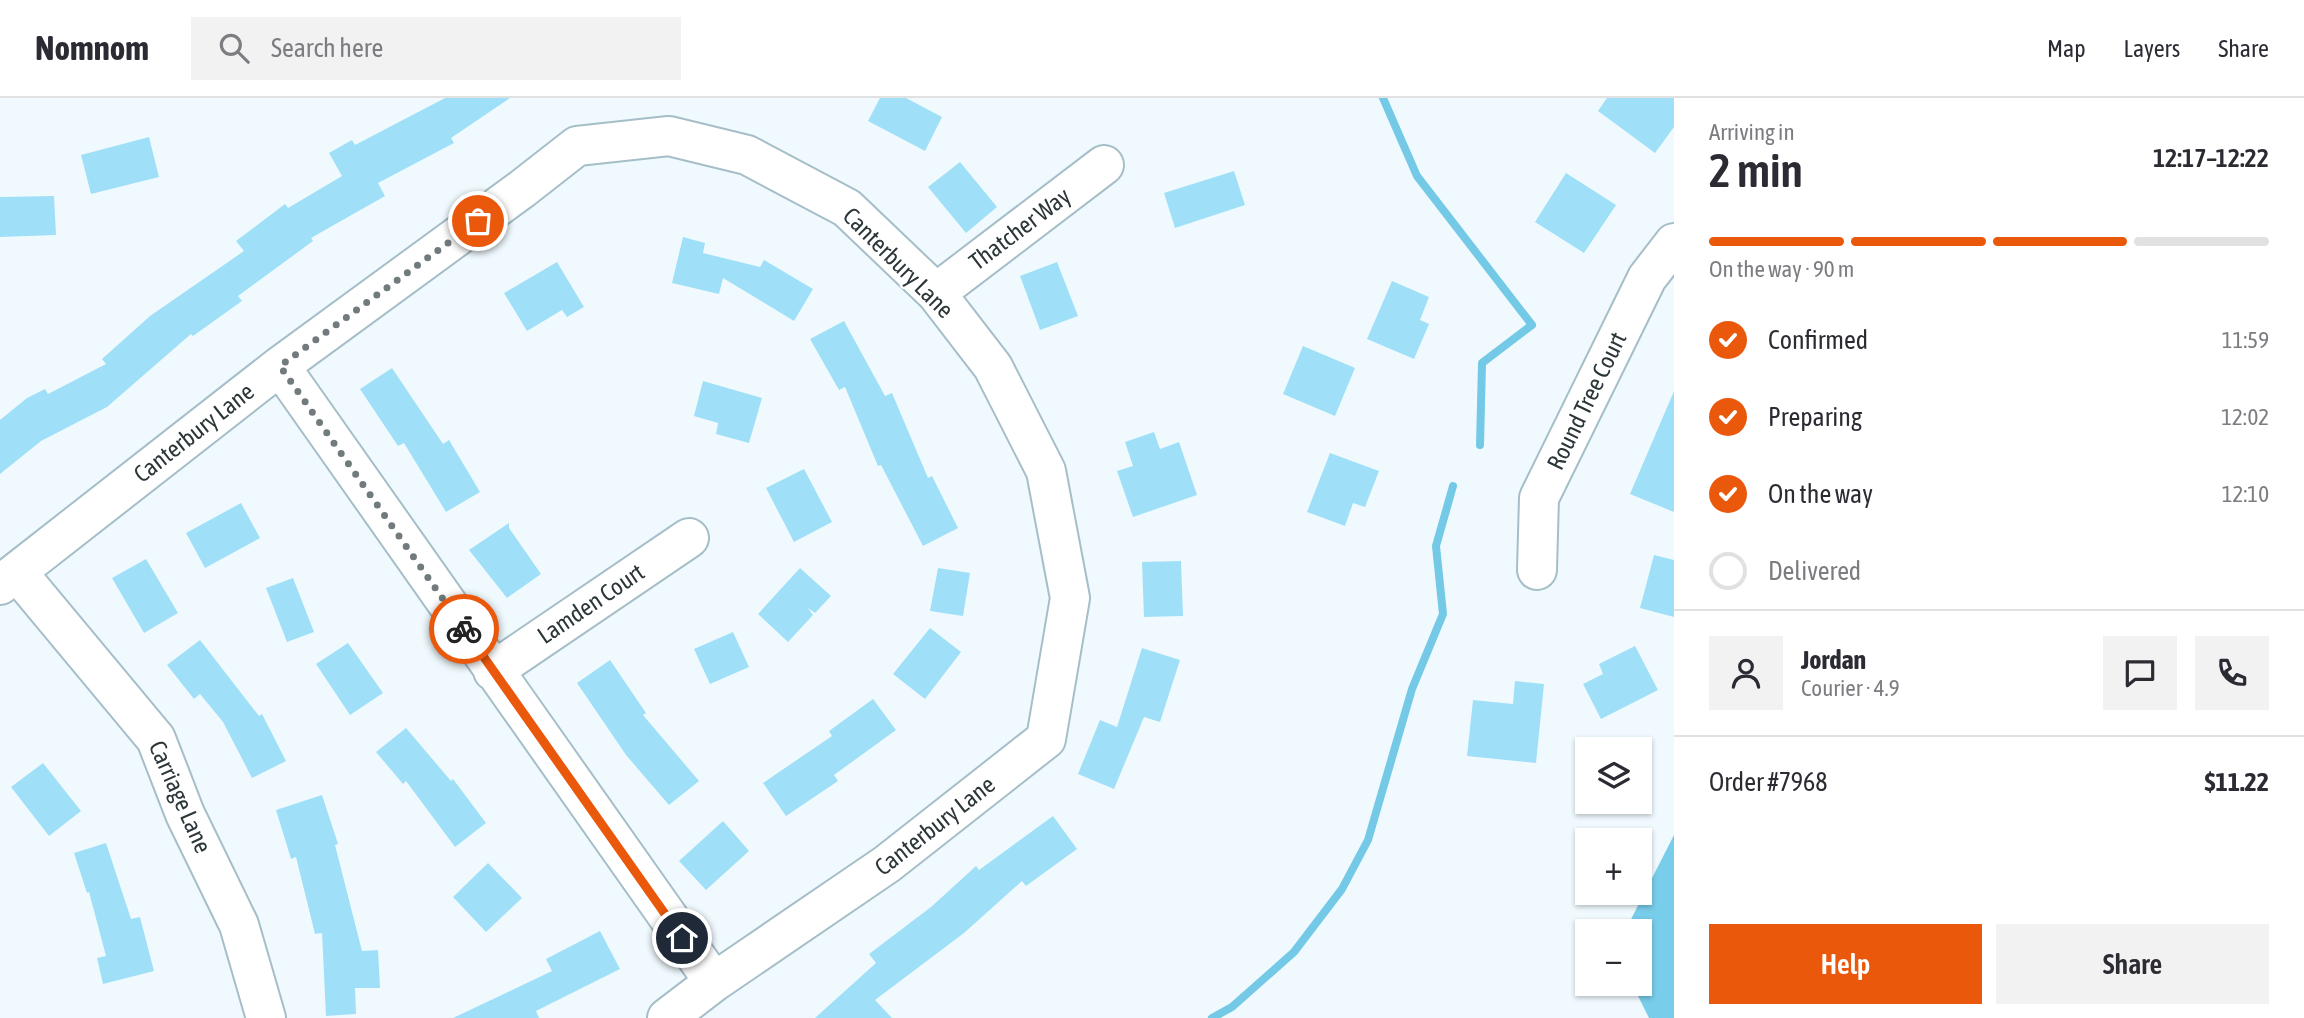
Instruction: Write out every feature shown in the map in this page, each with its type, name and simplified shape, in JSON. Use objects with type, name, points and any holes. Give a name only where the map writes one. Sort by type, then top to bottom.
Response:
[{"type":"street","name":"Canterbury Lane","points":[[9,578],[280,366],[577,146],[668,136],[747,155],[847,208],[936,293],[993,367],[1046,471],[1070,597],[1046,740],[887,864],[714,982],[667,1018]]},
{"type":"street","name":"Thatcher Way","points":[[936,293],[1104,165]]},
{"type":"street","name":"Round Tree Court","points":[[1537,570],[1539,498],[1647,278],[1674,243]]},
{"type":"street","points":[[280,366],[714,982]]},
{"type":"street","name":"Lamden Court","points":[[493,671],[689,538]]},
{"type":"street","name":"Carriage Lane","points":[[9,578],[156,739],[185,814],[239,925],[266,1018]]},
{"type":"shaded area","points":[[1674,835],[1674,1018],[1649,1018],[1638,996],[1652,996],[1652,919],[1631,919],[1638,905],[1652,905],[1652,878]]},
{"type":"building","points":[[445,98],[510,98],[451,138],[454,143],[378,183],[385,196],[311,238],[313,241],[238,296],[242,301],[193,336],[191,334],[107,407],[41,441],[0,474],[0,420],[27,398],[45,389],[48,394],[106,364],[102,359],[150,316],[244,251],[236,241],[285,204],[288,208],[342,176],[329,153],[352,140],[355,145]]},
{"type":"building","points":[[880,98],[906,98],[942,117],[925,151],[868,121]]},
{"type":"building","points":[[1607,98],[1674,98],[1674,127],[1655,153],[1598,111]]},
{"type":"building","points":[[149,137],[159,177],[91,194],[81,155]]},
{"type":"building","points":[[960,162],[997,207],[966,233],[928,187]]},
{"type":"building","points":[[1234,171],[1245,205],[1175,228],[1164,193]]},
{"type":"building","points":[[1566,173],[1616,205],[1584,253],[1535,222]]},
{"type":"building","points":[[54,196],[56,235],[0,237],[0,197]]},
{"type":"building","points":[[683,237],[705,243],[703,253],[760,267],[764,260],[813,289],[794,321],[723,278],[719,294],[672,283]]},
{"type":"building","points":[[557,262],[584,307],[567,317],[562,310],[527,331],[504,293]]},
{"type":"building","points":[[1057,262],[1078,316],[1040,330],[1020,276]]},
{"type":"building","points":[[1392,281],[1429,297],[1420,320],[1429,324],[1414,359],[1367,339]]},
{"type":"building","points":[[844,321],[885,396],[892,393],[928,478],[932,476],[958,528],[923,546],[881,465],[878,466],[845,387],[839,390],[810,339]]},
{"type":"building","points":[[1303,346],[1355,368],[1335,416],[1283,394]]},
{"type":"building","points":[[392,368],[443,444],[449,440],[480,492],[446,512],[404,443],[398,446],[360,389]]},
{"type":"building","points":[[703,381],[762,398],[749,443],[716,434],[718,423],[694,416]]},
{"type":"building","points":[[1674,391],[1674,512],[1630,494]]},
{"type":"building","points":[[1154,432],[1160,449],[1179,442],[1197,495],[1133,517],[1117,471],[1133,466],[1125,442]]},
{"type":"building","points":[[1330,453],[1379,471],[1365,507],[1353,503],[1345,526],[1307,512]]},
{"type":"building","points":[[804,469],[832,522],[794,542],[766,488]]},
{"type":"building","points":[[241,503],[260,538],[205,568],[186,533]]},
{"type":"building","points":[[509,523],[509,528],[541,574],[507,598],[469,550]]},
{"type":"building","points":[[1654,555],[1674,560],[1674,617],[1640,608]]},
{"type":"building","points":[[146,559],[178,613],[144,633],[112,578]]},
{"type":"building","points":[[1181,561],[1183,616],[1144,617],[1142,562]]},
{"type":"building","points":[[800,568],[831,596],[815,613],[808,608],[813,615],[788,642],[758,614]]},
{"type":"building","points":[[938,568],[970,573],[963,616],[930,611]]},
{"type":"building","points":[[293,578],[314,632],[287,642],[266,588]]},
{"type":"building","points":[[930,628],[961,652],[925,699],[893,674]]},
{"type":"building","points":[[733,632],[749,667],[710,684],[694,649]]},
{"type":"building","points":[[200,640],[259,716],[262,714],[286,761],[252,778],[223,722],[200,694],[194,699],[167,665]]},
{"type":"building","points":[[348,643],[383,693],[350,715],[316,664]]},
{"type":"building","points":[[1635,646],[1658,690],[1601,719],[1583,684],[1603,674],[1599,664]]},
{"type":"building","points":[[1142,648],[1180,660],[1160,722],[1144,717],[1114,789],[1078,774],[1100,720],[1117,727]]},
{"type":"building","points":[[610,660],[646,713],[643,715],[699,781],[669,805],[626,755],[577,683]]},
{"type":"building","points":[[1515,681],[1544,684],[1536,763],[1467,756],[1473,700],[1513,704]]},
{"type":"building","points":[[873,699],[896,730],[834,775],[838,781],[786,816],[763,783],[832,736],[829,731]]},
{"type":"building","points":[[406,728],[451,781],[453,779],[486,823],[455,847],[406,781],[403,784],[376,752]]},
{"type":"building","points":[[43,763],[81,811],[49,836],[11,787]]},
{"type":"building","points":[[322,795],[338,844],[335,845],[362,951],[378,950],[380,988],[355,988],[356,1014],[326,1016],[322,933],[315,934],[296,857],[291,859],[276,810]]},
{"type":"building","points":[[1053,816],[1077,849],[1026,886],[1022,881],[964,933],[875,1000],[892,1018],[815,1018],[876,963],[869,954],[931,907],[976,866],[979,870]]},
{"type":"building","points":[[723,821],[749,851],[706,890],[679,861]]},
{"type":"building","points":[[106,843],[131,919],[140,917],[154,971],[103,984],[97,958],[106,956],[89,892],[87,893],[74,853]]},
{"type":"building","points":[[488,863],[522,898],[486,932],[453,897]]},
{"type":"building","points":[[600,931],[620,969],[536,1011],[539,1018],[453,1018],[552,971],[546,959]]},
{"type":"waterway","points":[[1383,98],[1417,176],[1532,325],[1482,363],[1480,445]]},
{"type":"waterway","points":[[1212,1018],[1232,1007],[1294,952],[1342,889],[1368,840],[1412,689],[1443,614],[1436,546],[1453,486]]},
{"type":"way so far","points":[[464,629],[280,366],[478,221]]},
{"type":"route","points":[[464,629],[682,938]]}]
